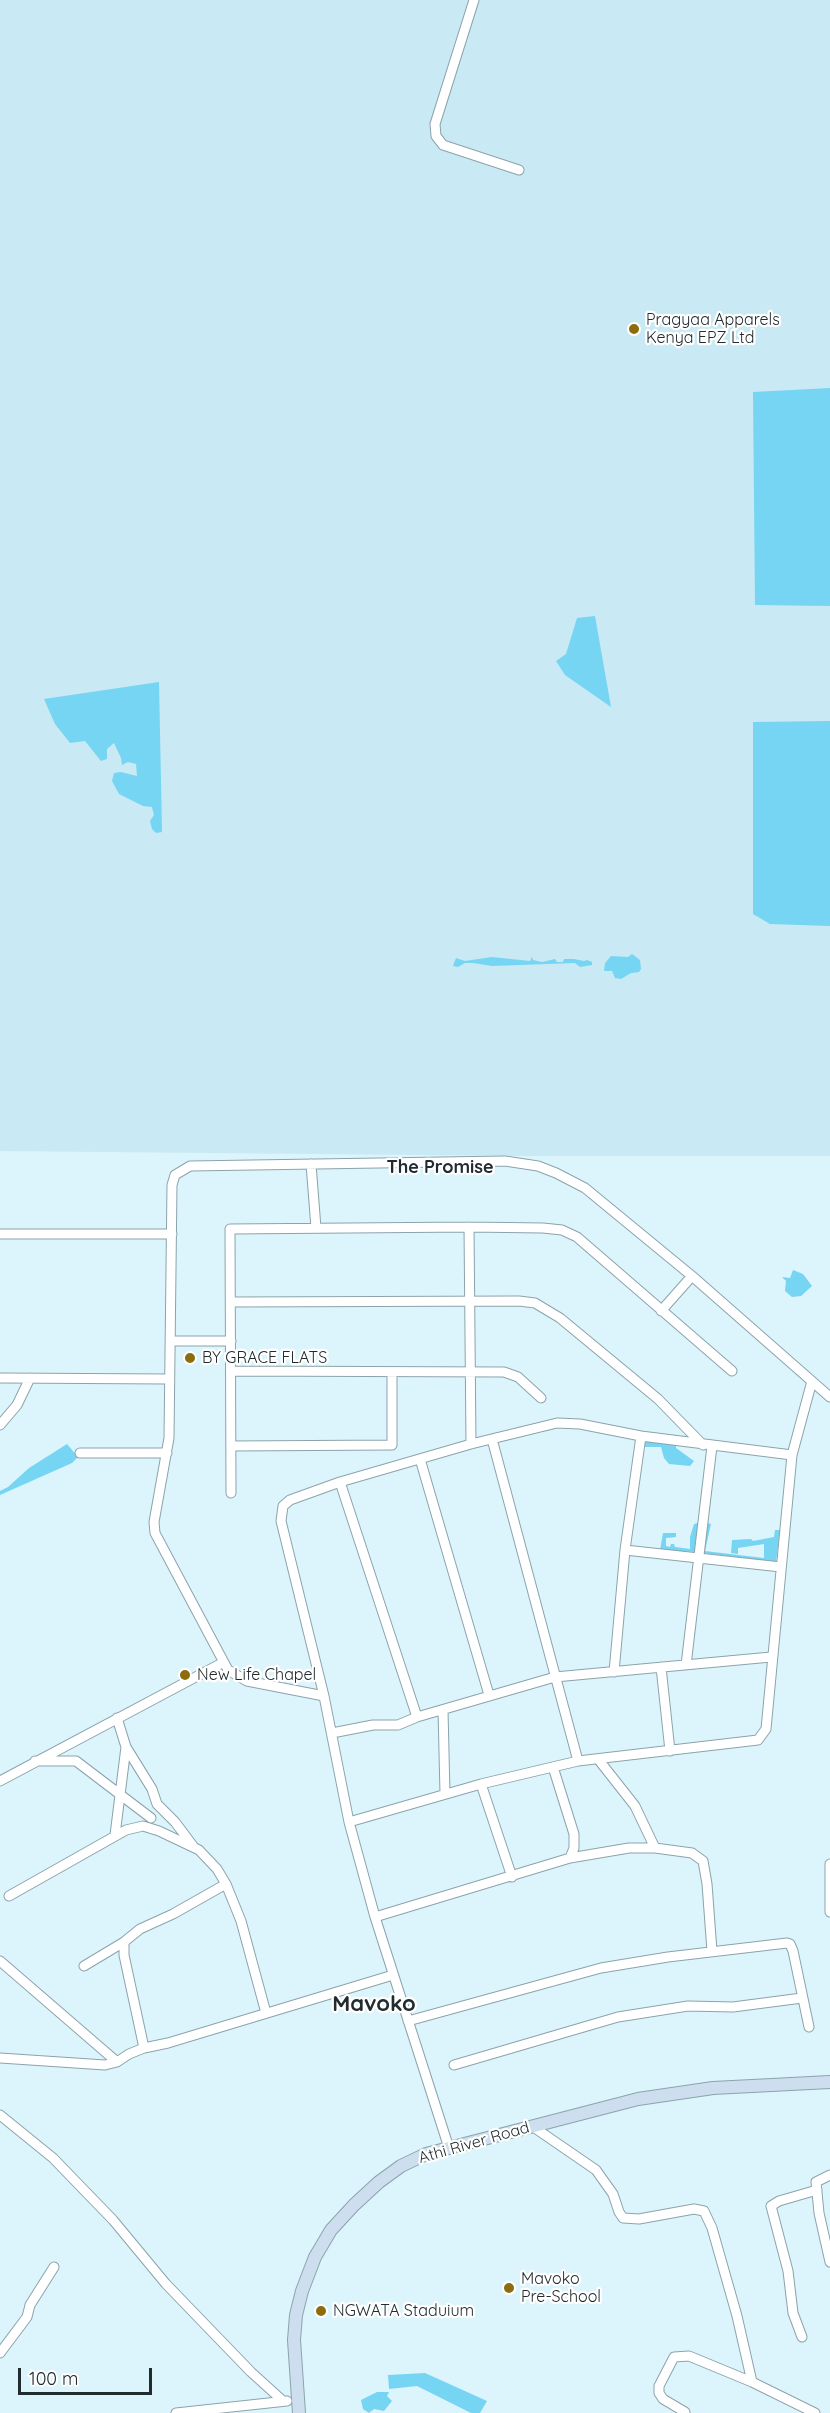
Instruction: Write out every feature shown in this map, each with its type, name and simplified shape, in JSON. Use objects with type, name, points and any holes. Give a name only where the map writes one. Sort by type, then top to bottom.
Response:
[{"type":"main road","name":"Athi River Road","points":[[299,2413],[294,2340],[296,2315],[315,2257],[332,2230],[379,2182],[401,2166],[426,2154],[638,2099],[754,2085],[830,2082]]},
{"type":"street","points":[[474,0],[435,124],[436,136],[443,145],[519,170]]},
{"type":"street","points":[[324,1696],[247,1681],[228,1670],[222,1663],[154,1533],[155,1513],[169,1438],[172,1185],[175,1175],[180,1171],[190,1166],[505,1161],[538,1166],[585,1188],[692,1276],[830,1397]]},
{"type":"street","points":[[311,1164],[316,1228]]},
{"type":"street","points":[[469,1227],[471,1444]]},
{"type":"street","points":[[231,1493],[230,1229],[553,1228],[570,1233],[732,1371]]},
{"type":"street","points":[[0,1234],[172,1234]]},
{"type":"street","points":[[661,1311],[692,1276]]},
{"type":"street","points":[[231,1302],[528,1301],[552,1311],[658,1399],[707,1445]]},
{"type":"street","points":[[171,1341],[231,1341]]},
{"type":"street","points":[[231,1371],[512,1374],[541,1398]]},
{"type":"street","points":[[231,1446],[392,1445],[392,1372]]},
{"type":"street","points":[[0,1378],[169,1379]]},
{"type":"street","points":[[0,1425],[17,1405],[30,1378]]},
{"type":"street","points":[[349,1821],[481,1784],[578,1761],[758,1740],[766,1729],[771,1657],[792,1455],[812,1381]]},
{"type":"street","points":[[449,2148],[375,1917],[349,1821],[324,1696],[281,1521],[283,1506],[290,1500],[340,1482],[471,1444],[557,1423],[580,1424],[641,1436],[792,1455]]},
{"type":"street","points":[[614,1672],[625,1550],[641,1436]]},
{"type":"street","points":[[492,1439],[578,1761]]},
{"type":"street","points":[[686,1665],[707,1445]]},
{"type":"street","points":[[80,1453],[167,1453]]},
{"type":"street","points":[[420,1459],[489,1695]]},
{"type":"street","points":[[340,1482],[417,1717]]},
{"type":"street","points":[[625,1550],[781,1567]]},
{"type":"street","points":[[332,1733],[372,1725],[398,1725],[417,1717],[555,1677],[771,1657]]},
{"type":"street","points":[[0,1781],[222,1663]]},
{"type":"street","points":[[661,1667],[670,1751]]},
{"type":"street","points":[[443,1710],[445,1794]]},
{"type":"street","points":[[117,1718],[126,1747],[139,1766],[160,1808],[176,1822],[194,1847],[217,1869],[226,1884],[241,1921],[266,2013]]},
{"type":"street","points":[[115,1835],[126,1747]]},
{"type":"street","points":[[598,1759],[635,1806],[655,1848]]},
{"type":"street","points":[[35,1761],[76,1761],[151,1818]]},
{"type":"street","points":[[553,1767],[574,1834],[574,1848],[570,1858]]},
{"type":"street","points":[[481,1784],[512,1877]]},
{"type":"street","points":[[143,1826],[160,1808]]},
{"type":"street","points":[[9,1896],[126,1830],[143,1826],[194,1847]]},
{"type":"street","points":[[375,1917],[570,1858],[629,1848],[655,1848],[692,1853],[703,1861],[712,1951]]},
{"type":"street","points":[[830,1864],[830,1912]]},
{"type":"street","points":[[84,1966],[124,1942],[140,1929],[173,1914],[226,1884]]},
{"type":"street","points":[[124,1942],[124,1955],[144,2048]]},
{"type":"street","points":[[408,2021],[601,1968],[712,1951],[787,1943],[790,1944],[809,2028]]},
{"type":"street","points":[[0,1961],[117,2062]]},
{"type":"street","points":[[0,2058],[92,2065],[117,2062],[144,2048],[393,1975]]},
{"type":"street","points":[[454,2065],[618,2017],[688,2006],[733,2007],[802,1998]]},
{"type":"street","points":[[0,2115],[53,2158],[113,2220],[166,2284],[251,2372],[283,2401]]},
{"type":"street","points":[[532,2126],[596,2170],[613,2194],[619,2212],[624,2218],[639,2219],[694,2209],[704,2211],[712,2228],[737,2316],[752,2382]]},
{"type":"street","points":[[830,2175],[816,2182],[830,2262]]},
{"type":"street","points":[[802,2337],[793,2313],[788,2271],[771,2206],[779,2201],[817,2190]]},
{"type":"street","points":[[0,2353],[27,2318],[30,2305],[54,2266]]},
{"type":"street","points":[[685,2412],[663,2399],[659,2393],[659,2386],[674,2357],[689,2356],[752,2382],[814,2413]]},
{"type":"street","points":[[176,2413],[298,2399]]},
{"type":"shaded area","points":[[0,0],[830,0],[830,1156],[527,1156],[0,1151]]},
{"type":"shaded area","points":[[830,388],[830,606],[755,605],[753,392]]},
{"type":"shaded area","points":[[595,616],[611,707],[565,675],[556,661],[566,654],[577,618]]},
{"type":"shaded area","points":[[159,682],[162,832],[156,833],[150,821],[154,815],[152,807],[143,806],[119,794],[112,781],[114,773],[121,772],[137,776],[136,764],[128,762],[122,765],[114,743],[107,749],[107,759],[101,761],[85,741],[70,743],[55,724],[44,699]]},
{"type":"shaded area","points":[[830,721],[830,926],[770,924],[753,914],[753,722]]},
{"type":"shaded area","points":[[632,954],[640,960],[639,972],[631,973],[621,979],[615,978],[612,971],[604,971],[605,963],[611,956],[628,957]]},
{"type":"shaded area","points":[[492,957],[530,961],[532,957],[533,960],[542,962],[555,959],[557,962],[563,962],[564,959],[587,960],[592,962],[592,965],[580,967],[575,963],[492,966],[465,963],[458,967],[453,966],[456,958],[465,961]]},
{"type":"shaded area","points":[[793,1270],[803,1274],[812,1286],[801,1296],[792,1297],[785,1291],[786,1281],[782,1277],[790,1278]]},
{"type":"shaded area","points":[[644,1442],[676,1443],[676,1448],[694,1461],[690,1466],[669,1464],[664,1458],[661,1447],[645,1447]]},
{"type":"shaded area","points":[[67,1444],[78,1457],[72,1463],[0,1495],[0,1491],[8,1487],[29,1468]]},
{"type":"shaded area","points":[[705,1522],[711,1524],[705,1551],[764,1558],[764,1544],[738,1548],[738,1554],[731,1553],[732,1540],[751,1539],[753,1541],[774,1537],[775,1530],[780,1530],[776,1562],[703,1553]]},
{"type":"shaded area","points":[[698,1523],[696,1552],[660,1550],[663,1533],[676,1533],[676,1537],[666,1538],[666,1546],[670,1547],[674,1544],[675,1547],[690,1549],[690,1537],[694,1524]]},
{"type":"shaded area","points":[[425,2373],[487,2401],[480,2413],[471,2413],[417,2386],[389,2389],[388,2375]]},
{"type":"shaded area","points":[[377,2392],[389,2392],[387,2396],[392,2401],[384,2411],[374,2409],[369,2413],[363,2409],[361,2400]]},
{"type":"place","name":"Pragyaa Apparels Kenya EPZ Ltd","points":[[634,329]]},
{"type":"place","name":"BY GRACE FLATS","points":[[190,1358]]},
{"type":"place","name":"New Life Chapel","points":[[185,1675]]},
{"type":"place","name":"Mavoko Pre-School","points":[[509,2288]]},
{"type":"place","name":"NGWATA Staduium","points":[[321,2311]]},
{"type":"district","name":"The Promise","points":[[440,1168]]},
{"type":"district","name":"Mavoko","points":[[374,2004]]}]
